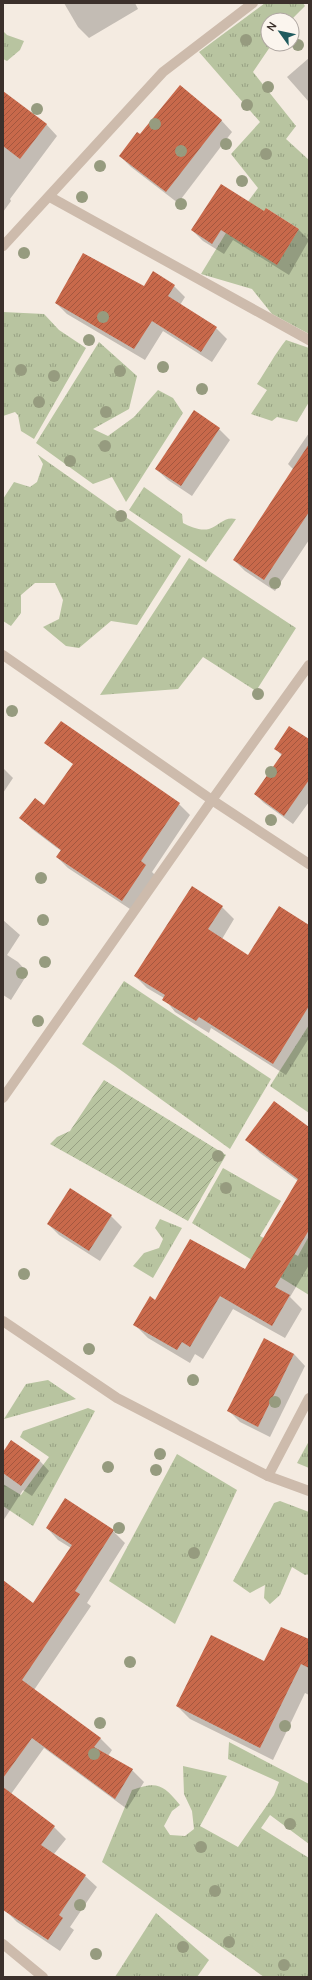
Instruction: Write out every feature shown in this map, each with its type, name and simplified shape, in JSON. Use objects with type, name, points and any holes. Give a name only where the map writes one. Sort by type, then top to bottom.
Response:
[{"type":"street","points":[[3,246],[50,197],[163,72],[253,3]]},
{"type":"street","points":[[50,197],[309,340]]},
{"type":"street","points":[[3,655],[212,800],[309,864]]},
{"type":"street","points":[[3,1098],[212,800],[309,666]]},
{"type":"street","points":[[3,1321],[117,1398],[268,1476],[309,1491]]},
{"type":"street","points":[[268,1476],[309,1398]]},
{"type":"street","points":[[3,1944],[43,1977]]},
{"type":"green space","points":[[265,3],[303,3],[305,6],[299,12],[260,12],[260,52],[267,52],[253,72],[296,126],[286,139],[309,160],[309,334],[272,314],[252,289],[201,274],[232,223],[258,188],[231,154],[260,122],[199,52]],"holes":[[[266,208],[299,229],[277,264]]]},
{"type":"green space","points":[[3,31],[7,35],[24,41],[20,50],[7,61],[3,59]]},
{"type":"green space","points":[[3,312],[44,314],[59,330],[86,348],[34,439],[21,431],[18,415],[15,412],[3,416]]},
{"type":"green space","points":[[286,340],[309,348],[309,402],[297,422],[277,417],[272,421],[251,414],[267,390],[257,384]]},
{"type":"green space","points":[[99,342],[137,376],[129,409],[93,429],[108,436],[134,417],[158,390],[173,398],[183,413],[126,502],[112,477],[93,484],[36,443]]},
{"type":"green space","points":[[38,455],[181,556],[137,625],[111,621],[79,648],[66,646],[43,627],[59,619],[63,600],[55,583],[35,583],[21,595],[21,613],[11,626],[3,621],[3,499],[14,482],[30,487],[37,482],[43,464]]},
{"type":"green space","points":[[144,487],[182,514],[183,523],[192,527],[209,529],[225,520],[232,518],[236,519],[206,562],[129,510]]},
{"type":"green space","points":[[189,558],[296,628],[256,691],[203,657],[178,689],[100,695]]},
{"type":"green space","points":[[124,981],[271,1079],[230,1149],[82,1044]]},
{"type":"green space","points":[[309,1025],[309,1113],[270,1086]]},
{"type":"green space","points":[[104,1080],[226,1155],[188,1221],[50,1144],[57,1137],[70,1131]]},
{"type":"green space","points":[[223,1168],[281,1201],[260,1236],[298,1256],[309,1236],[309,1295],[192,1223]]},
{"type":"green space","points":[[160,1219],[182,1228],[153,1278],[133,1266],[144,1253],[159,1248],[163,1239],[155,1228]]},
{"type":"green space","points":[[48,1380],[76,1399],[4,1419],[26,1384]]},
{"type":"green space","points":[[88,1408],[95,1411],[33,1526],[3,1506],[3,1484],[21,1495],[49,1457],[20,1437],[23,1431]]},
{"type":"green space","points":[[309,1441],[309,1468],[297,1463]]},
{"type":"green space","points":[[177,1454],[237,1490],[175,1624],[109,1581]]},
{"type":"green space","points":[[280,1501],[309,1512],[309,1574],[305,1575],[292,1567],[280,1595],[270,1604],[264,1598],[265,1585],[250,1593],[233,1581],[274,1503]]},
{"type":"green space","points":[[229,1742],[309,1784],[309,1844],[270,1815],[261,1828],[309,1858],[309,1977],[264,1977],[102,1862],[132,1790],[154,1785],[164,1789],[180,1805],[172,1811],[164,1826],[170,1835],[185,1836],[194,1829],[192,1811],[184,1794],[183,1766],[227,1776],[200,1826],[238,1847],[274,1795],[279,1782],[228,1759]]},
{"type":"green space","points":[[156,1913],[209,1960],[197,1977],[115,1977]]},
{"type":"building","points":[[180,85],[222,120],[166,192],[119,156],[137,132],[140,134]]},
{"type":"building","points":[[3,91],[47,124],[20,159],[3,146]]},
{"type":"building","points":[[221,184],[264,211],[266,208],[299,229],[277,265],[221,230],[212,244],[191,230]]},
{"type":"building","points":[[83,253],[144,286],[153,271],[175,285],[168,296],[217,327],[201,352],[152,321],[134,349],[55,303]]},
{"type":"building","points":[[194,410],[220,428],[181,486],[155,469]]},
{"type":"building","points":[[309,444],[309,512],[264,580],[233,560]]},
{"type":"building","points":[[61,721],[180,803],[141,861],[146,865],[122,901],[56,857],[61,850],[19,818],[35,798],[44,805],[73,764],[44,743]]},
{"type":"building","points":[[289,726],[309,739],[309,780],[284,816],[254,794],[282,754],[274,749]]},
{"type":"building","points":[[192,886],[223,906],[208,929],[248,955],[279,906],[309,925],[309,1006],[273,1064],[199,1017],[196,1021],[162,1000],[165,995],[134,976]]},
{"type":"building","points":[[274,1101],[309,1127],[309,1230],[275,1287],[290,1295],[272,1326],[220,1296],[190,1347],[182,1342],[177,1350],[133,1325],[150,1296],[155,1300],[190,1239],[245,1269],[298,1179],[245,1140]]},
{"type":"building","points":[[70,1188],[112,1215],[89,1251],[47,1224]]},
{"type":"building","points":[[264,1338],[294,1354],[258,1427],[227,1411]]},
{"type":"building","points":[[11,1440],[40,1460],[21,1486],[3,1473],[3,1452]]},
{"type":"building","points":[[65,1498],[114,1530],[75,1591],[80,1594],[22,1680],[101,1738],[94,1747],[133,1769],[115,1799],[32,1738],[3,1778],[3,1580],[33,1603],[72,1545],[46,1528]]},
{"type":"building","points":[[281,1627],[309,1639],[309,1668],[301,1664],[260,1748],[176,1706],[211,1635],[264,1661]]},
{"type":"building","points":[[3,1787],[55,1826],[41,1845],[86,1875],[59,1915],[63,1918],[48,1940],[3,1910]]}]
